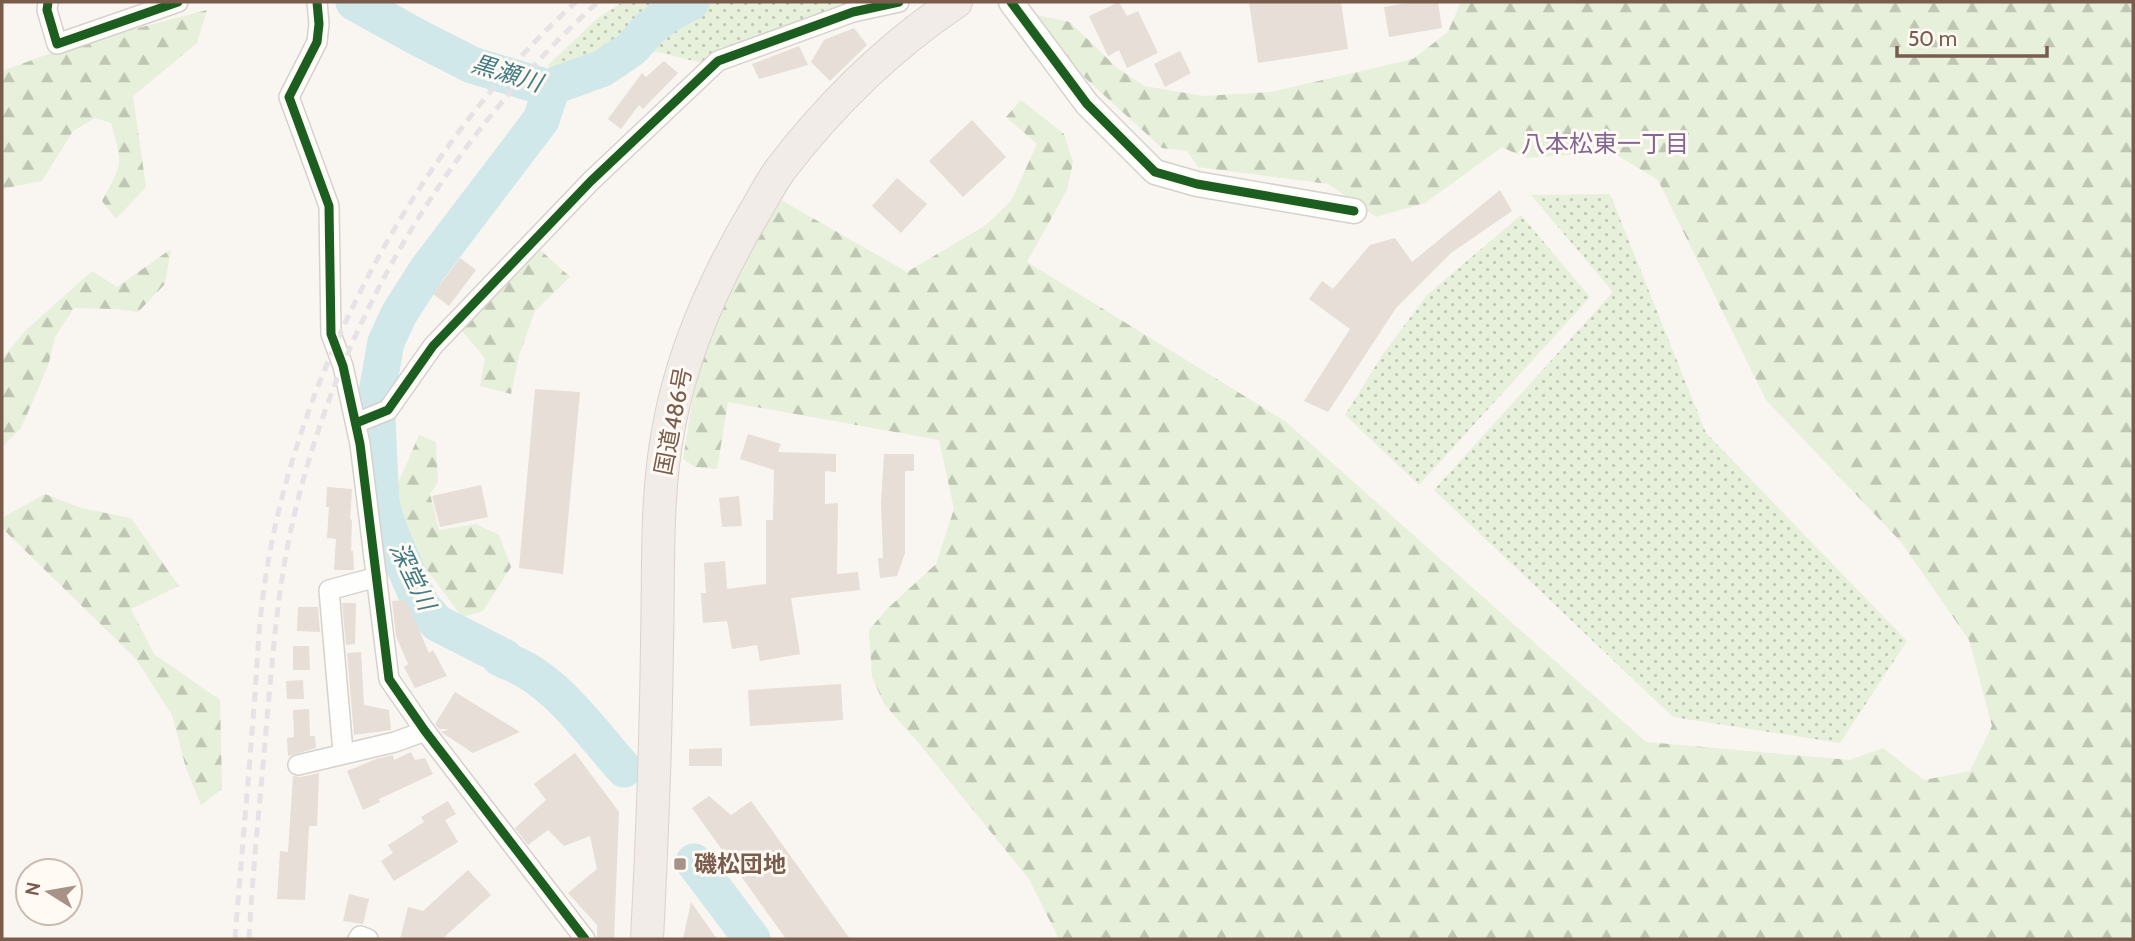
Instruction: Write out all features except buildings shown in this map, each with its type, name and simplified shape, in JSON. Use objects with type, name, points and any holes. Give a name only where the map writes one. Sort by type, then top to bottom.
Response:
[{"type":"highway","name":"国道486号","points":[[647,939],[655,777],[661,471],[679,379],[690,344],[734,247],[779,171],[875,65],[925,23],[956,2]]},
{"type":"street","points":[[48,2],[47,10],[57,44],[178,2]]},
{"type":"street","points":[[361,421],[387,410],[442,336],[591,181],[718,61],[853,12],[899,2]]},
{"type":"street","points":[[1011,2],[1087,104],[1155,172],[1197,184],[1354,211]]},
{"type":"street","points":[[313,4],[319,24],[317,42],[289,97],[329,206],[331,334],[361,421],[389,679],[425,731],[585,939]]},
{"type":"street","points":[[343,752],[329,590],[377,577]]},
{"type":"street","points":[[298,765],[343,752],[395,742],[425,731]]},
{"type":"street","points":[[358,939],[360,936],[368,939]]},
{"type":"green space","points":[[623,2],[865,2],[702,63],[646,49],[606,87],[563,86],[548,65],[599,17]]},
{"type":"green space","points":[[1461,2],[2133,2],[2133,939],[1059,939],[1029,879],[884,704],[872,677],[869,630],[886,610],[936,564],[954,509],[939,440],[728,402],[717,469],[695,467],[683,459],[696,383],[708,338],[732,284],[781,200],[907,272],[986,225],[1011,201],[1037,144],[1006,117],[1021,100],[1064,134],[1073,162],[1067,190],[1027,262],[1285,421],[1646,742],[1850,760],[1883,748],[1924,780],[1970,771],[1992,726],[1969,640],[1901,542],[1766,400],[1658,180],[1612,152],[1525,158],[1502,147],[1425,203],[1376,217],[1328,184],[1198,167],[1187,151],[1162,148],[1049,45],[1031,14],[1070,22],[1116,67],[1144,86],[1204,96],[1271,92],[1413,59],[1448,32]]},
{"type":"green space","points":[[207,10],[197,43],[133,96],[146,187],[116,219],[102,201],[117,171],[118,148],[111,123],[95,118],[73,131],[42,181],[2,191],[2,74],[5,70],[73,45]]},
{"type":"green space","points":[[1610,194],[1706,433],[1907,641],[1840,743],[1673,717],[1434,490],[1613,292],[1531,195]]},
{"type":"green space","points":[[1521,215],[1590,297],[1419,485],[1345,415],[1383,354],[1427,295]]},
{"type":"green space","points":[[537,247],[570,277],[535,311],[519,356],[511,394],[480,386],[485,358],[462,331]]},
{"type":"green space","points":[[171,249],[165,284],[138,312],[74,308],[55,337],[48,366],[21,428],[2,447],[2,359],[25,331],[92,271],[117,287]]},
{"type":"green space","points":[[419,435],[436,442],[438,482],[430,494],[439,530],[476,524],[499,535],[511,567],[483,611],[462,617],[396,528],[393,495]]},
{"type":"green space","points":[[45,494],[81,508],[131,518],[179,586],[131,609],[154,654],[220,700],[222,789],[201,805],[186,768],[172,715],[136,659],[2,528],[2,518]]},
{"type":"waterway","name":"黒瀬川","points":[[354,2],[472,65],[548,88],[603,68],[631,49],[649,29],[668,14],[691,2]]},
{"type":"waterway","name":"深堂川","points":[[548,88],[549,96],[541,120],[427,270],[399,314],[386,342],[376,398],[381,505],[421,605],[437,623],[496,653],[500,658],[504,657],[506,661],[540,679],[571,707],[624,769]]},
{"type":"waterway","name":"深堂川","points":[[694,862],[752,939]]},
{"type":"railway","points":[[235,939],[263,596],[278,515],[301,433],[332,352],[370,273],[414,197],[464,125],[518,60],[576,2]]},
{"type":"railway","points":[[249,939],[267,718],[282,580],[290,534],[309,459],[335,385],[366,313],[403,244],[445,178],[491,115],[543,56],[598,2]]},
{"type":"cycle path","points":[[48,2],[47,10],[57,44],[178,2]]},
{"type":"cycle path","points":[[317,2],[317,42],[289,97],[329,206],[331,334],[343,366],[360,444],[389,679],[425,731],[585,939]]},
{"type":"cycle path","points":[[356,423],[388,410],[433,346],[591,181],[718,61],[853,12],[899,2]]},
{"type":"cycle path","points":[[1011,2],[1087,104],[1155,172],[1197,184],[1354,211]]},
{"type":"place","name":"磯松団地","points":[[680,864]]},
{"type":"district","name":"八本松東一丁目","points":[[1605,143]]}]
